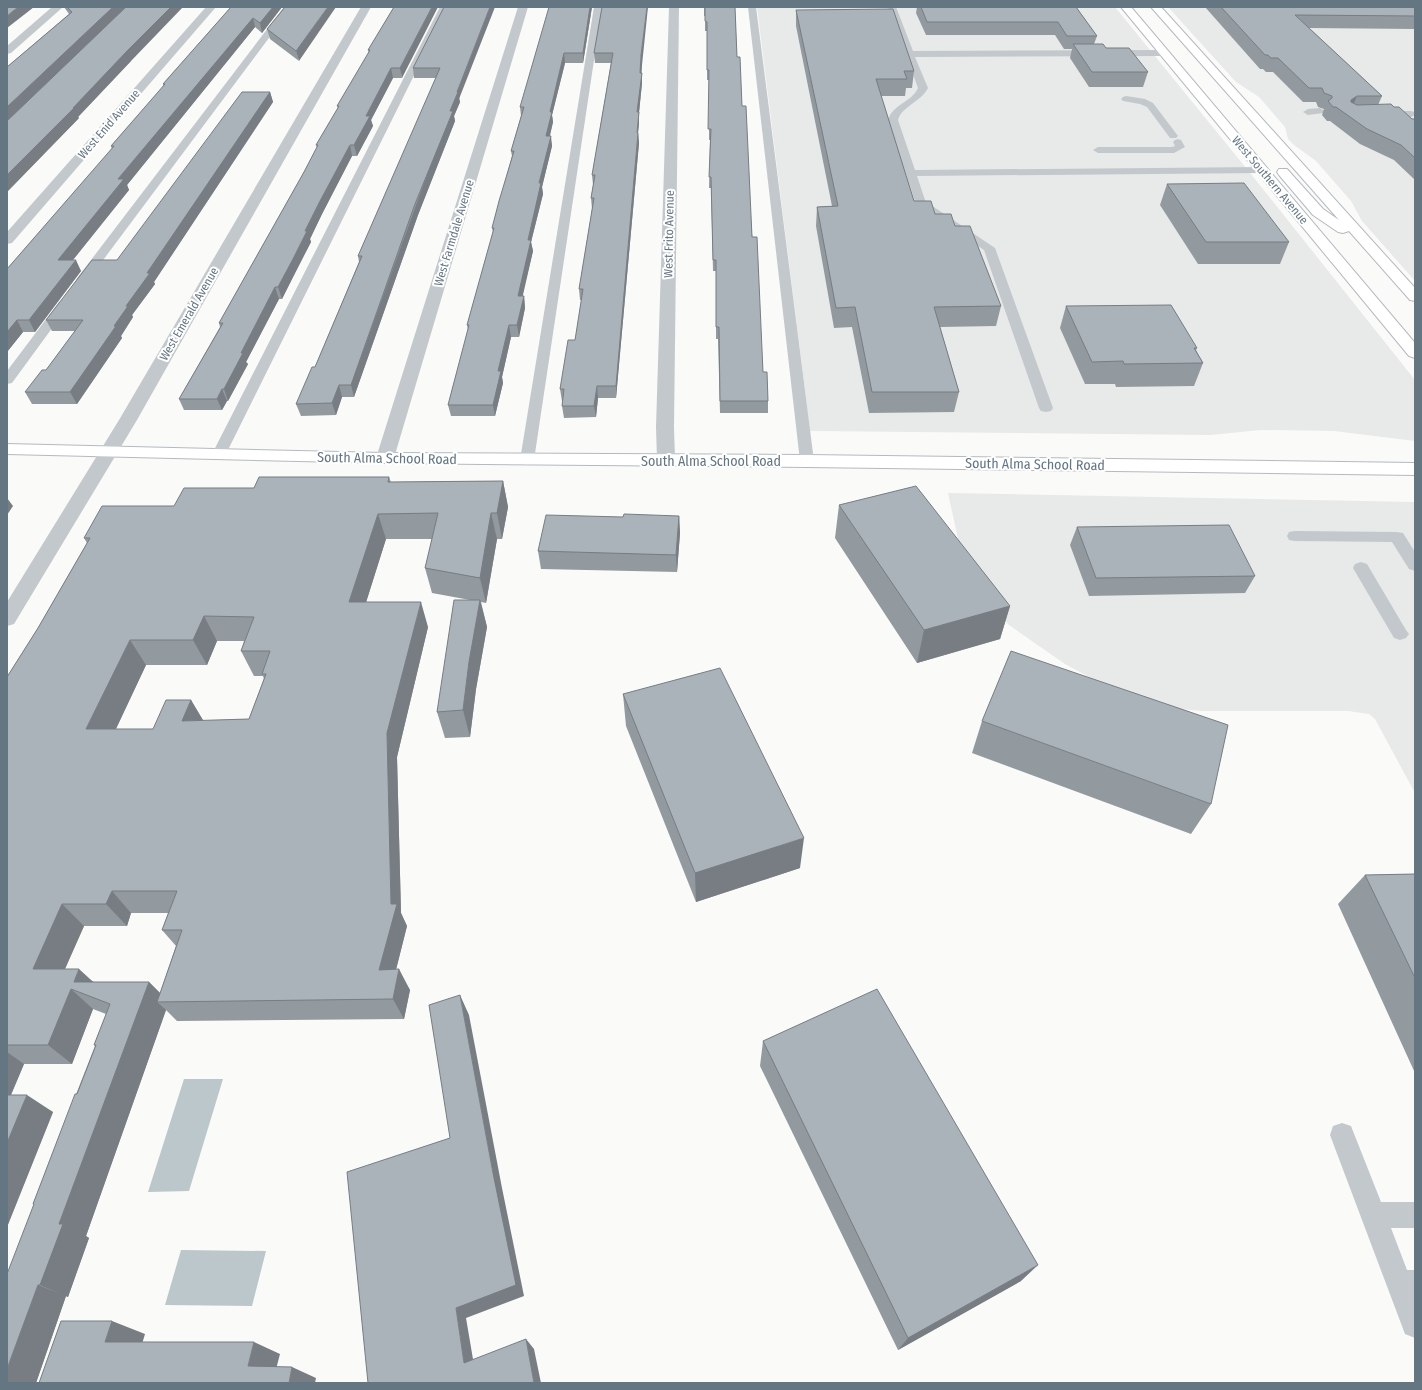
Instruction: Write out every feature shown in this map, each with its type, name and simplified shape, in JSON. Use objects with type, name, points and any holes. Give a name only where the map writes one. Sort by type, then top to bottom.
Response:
[{"type":"main road","name":"West Southern Avenue","points":[[1126,7],[1189,83],[1252,163],[1415,352]]},
{"type":"main road","points":[[1156,7],[1415,297]]},
{"type":"main road","points":[[1166,33],[1176,41],[1194,49]]},
{"type":"main road","points":[[1189,83],[1224,107]]},
{"type":"main road","points":[[1268,148],[1287,153]]},
{"type":"main road","points":[[1252,163],[1266,162],[1281,170],[1318,212],[1372,248]]},
{"type":"main road","name":"South Alma School Road","points":[[7,449],[385,458],[807,461],[1415,469]]},
{"type":"street","points":[[7,51],[58,7]]},
{"type":"street","name":"West Enid Avenue","points":[[7,240],[211,7]]},
{"type":"street","name":"West Emerald Avenue","points":[[7,619],[109,451],[366,7]]},
{"type":"street","name":"West Farmdale Avenue","points":[[385,458],[522,7]]},
{"type":"street","name":"West Frito Avenue","points":[[666,460],[665,419],[674,7]]},
{"type":"lane","points":[[7,380],[288,7]]},
{"type":"lane","points":[[219,454],[444,7]]},
{"type":"lane","points":[[527,460],[598,7]]},
{"type":"lane","points":[[752,7],[807,461]]},
{"type":"lane","points":[[892,7],[923,88],[923,91],[895,114],[893,120],[910,161],[910,173],[922,203],[989,248],[1046,408]]},
{"type":"lane","points":[[910,54],[1164,53]]},
{"type":"lane","points":[[1126,99],[1142,101],[1150,105],[1180,147],[1174,150],[1097,155],[1180,159]]},
{"type":"lane","points":[[1374,116],[1372,114],[1411,114]]},
{"type":"lane","points":[[910,173],[1252,163]]},
{"type":"lane","points":[[1295,536],[1397,537],[1415,565]]},
{"type":"lane","points":[[1343,536],[1351,551]]},
{"type":"lane","points":[[1361,568],[1400,634]]},
{"type":"lane","points":[[1342,1135],[1372,1215],[1407,1283],[1415,1324]]},
{"type":"lane","points":[[1372,1215],[1415,1215]]},
{"type":"shaded area","points":[[757,7],[1115,7],[1251,174],[1415,380],[1415,441],[1334,431],[1261,430],[1210,435],[810,431]]},
{"type":"shaded area","points":[[1168,7],[1415,7],[1415,281],[1362,221],[1351,201],[1316,161],[1288,139],[1285,127],[1259,97],[1236,82]]},
{"type":"shaded area","points":[[948,493],[1415,502],[1415,793],[1375,719],[1369,714],[1348,711],[1203,711],[1169,708],[1104,685],[1065,664],[1009,625],[977,589],[962,557]]},
{"type":"shaded area","points":[[184,1079],[223,1079],[189,1191],[148,1192]]},
{"type":"shaded area","points":[[181,1250],[266,1251],[252,1306],[165,1305]]},
{"type":"building","points":[[7,7],[18,7],[7,16]]},
{"type":"building","points":[[67,7],[113,7],[7,107],[7,67],[72,12]]},
{"type":"building","points":[[126,7],[171,7],[7,175],[7,121]]},
{"type":"building","points":[[231,7],[273,7],[260,23],[253,18],[118,179],[124,179],[58,260],[76,260],[29,320],[17,320],[7,332],[7,269],[114,146],[111,146],[165,84],[163,84]]},
{"type":"building","points":[[285,7],[328,7],[296,51],[267,29]]},
{"type":"building","points":[[394,7],[432,7],[400,68],[391,68],[366,116],[370,116],[354,145],[350,145],[305,231],[307,231],[293,259],[278,287],[275,287],[224,389],[222,389],[217,399],[179,399],[223,323],[219,323],[304,172],[318,145],[316,145],[339,106],[337,106]]},
{"type":"building","points":[[444,7],[490,7],[450,111],[453,111],[415,204],[351,385],[339,385],[332,403],[296,404],[312,367],[315,367],[362,256],[358,256],[440,68],[413,68]]},
{"type":"building","points":[[549,7],[590,7],[583,53],[564,53],[550,112],[552,112],[546,136],[551,136],[539,183],[541,183],[528,240],[531,240],[518,296],[524,296],[517,325],[509,325],[498,371],[501,371],[493,405],[448,405],[469,325],[467,325],[494,228],[492,228],[499,201],[514,151],[511,151],[524,107],[520,107]]},
{"type":"building","points":[[602,7],[647,7],[641,55],[640,73],[642,73],[637,112],[639,112],[638,133],[616,386],[597,386],[594,406],[562,406],[564,389],[560,389],[568,340],[575,340],[583,289],[579,289],[594,198],[591,198],[595,175],[592,175],[613,53],[594,53]]},
{"type":"building","points":[[705,7],[735,7],[737,57],[740,57],[742,106],[746,106],[752,237],[757,237],[763,372],[767,372],[768,401],[720,401],[719,327],[716,327],[716,260],[713,260],[711,177],[709,177],[711,129],[708,129],[709,70],[707,70],[707,22],[705,21]]},
{"type":"building","points":[[921,7],[1076,7],[1097,36],[1067,36],[1058,22],[927,22]]},
{"type":"building","points":[[1221,7],[1415,7],[1415,16],[1295,15],[1382,96],[1357,96],[1351,100],[1351,102],[1357,105],[1391,104],[1394,107],[1399,107],[1412,119],[1415,119],[1415,158],[1401,145],[1367,129],[1336,107],[1333,107],[1328,101],[1332,98],[1332,96],[1324,93],[1322,88],[1309,88],[1278,58],[1271,58],[1268,55],[1265,55]]},
{"type":"building","points":[[893,9],[914,71],[904,71],[907,79],[876,79],[914,201],[931,201],[935,214],[951,214],[955,226],[970,226],[1001,306],[934,307],[959,392],[872,392],[855,307],[836,308],[817,207],[838,206],[796,10]]},
{"type":"building","points":[[1073,44],[1103,44],[1106,48],[1129,48],[1148,72],[1092,72]]},
{"type":"building","points":[[242,92],[270,92],[147,273],[150,273],[126,306],[128,306],[114,326],[116,326],[70,392],[25,392],[42,370],[46,370],[83,320],[46,320],[92,260],[117,260]]},
{"type":"building","points":[[1244,183],[1289,242],[1206,242],[1167,184]]},
{"type":"building","points":[[1171,305],[1197,348],[1194,348],[1203,363],[1124,364],[1123,361],[1092,362],[1066,306]]},
{"type":"building","points":[[259,477],[389,477],[388,482],[503,481],[497,513],[491,513],[480,578],[425,568],[438,513],[378,514],[349,602],[421,602],[387,733],[391,904],[397,904],[379,970],[399,969],[393,999],[157,1002],[182,930],[162,930],[177,891],[112,891],[106,904],[62,904],[33,969],[79,969],[74,982],[149,982],[59,1224],[63,1224],[40,1285],[38,1285],[7,1369],[7,1274],[75,1094],[77,1094],[96,1045],[94,1045],[110,1004],[71,989],[48,1045],[7,1045],[7,677],[38,628],[90,538],[84,538],[102,506],[174,506],[184,488],[254,488]],"holes":[[[204,616],[254,617],[241,651],[270,651],[262,674],[266,674],[249,719],[182,721],[191,700],[166,700],[153,729],[86,729],[130,640],[193,640]]]},
{"type":"building","points":[[916,486],[1010,606],[924,630],[839,505]]},
{"type":"building","points":[[624,514],[679,516],[676,555],[538,551],[546,515],[623,517]]},
{"type":"building","points":[[1229,525],[1255,576],[1096,578],[1077,527]]},
{"type":"building","points":[[454,600],[480,600],[469,662],[463,710],[437,712]]},
{"type":"building","points":[[1011,651],[1228,725],[1211,804],[982,721]]},
{"type":"building","points":[[720,668],[804,838],[695,873],[623,694]]},
{"type":"building","points":[[1415,874],[1415,978],[1365,875]]},
{"type":"building","points":[[877,989],[1038,1265],[908,1338],[763,1041]]},
{"type":"building","points":[[460,995],[493,1173],[516,1285],[456,1308],[464,1363],[526,1339],[534,1383],[368,1383],[347,1172],[450,1138],[429,1005]]},
{"type":"building","points":[[7,1095],[27,1095],[7,1143]]},
{"type":"building","points":[[61,1321],[112,1321],[105,1342],[254,1342],[248,1366],[292,1367],[289,1383],[39,1383]]}]
